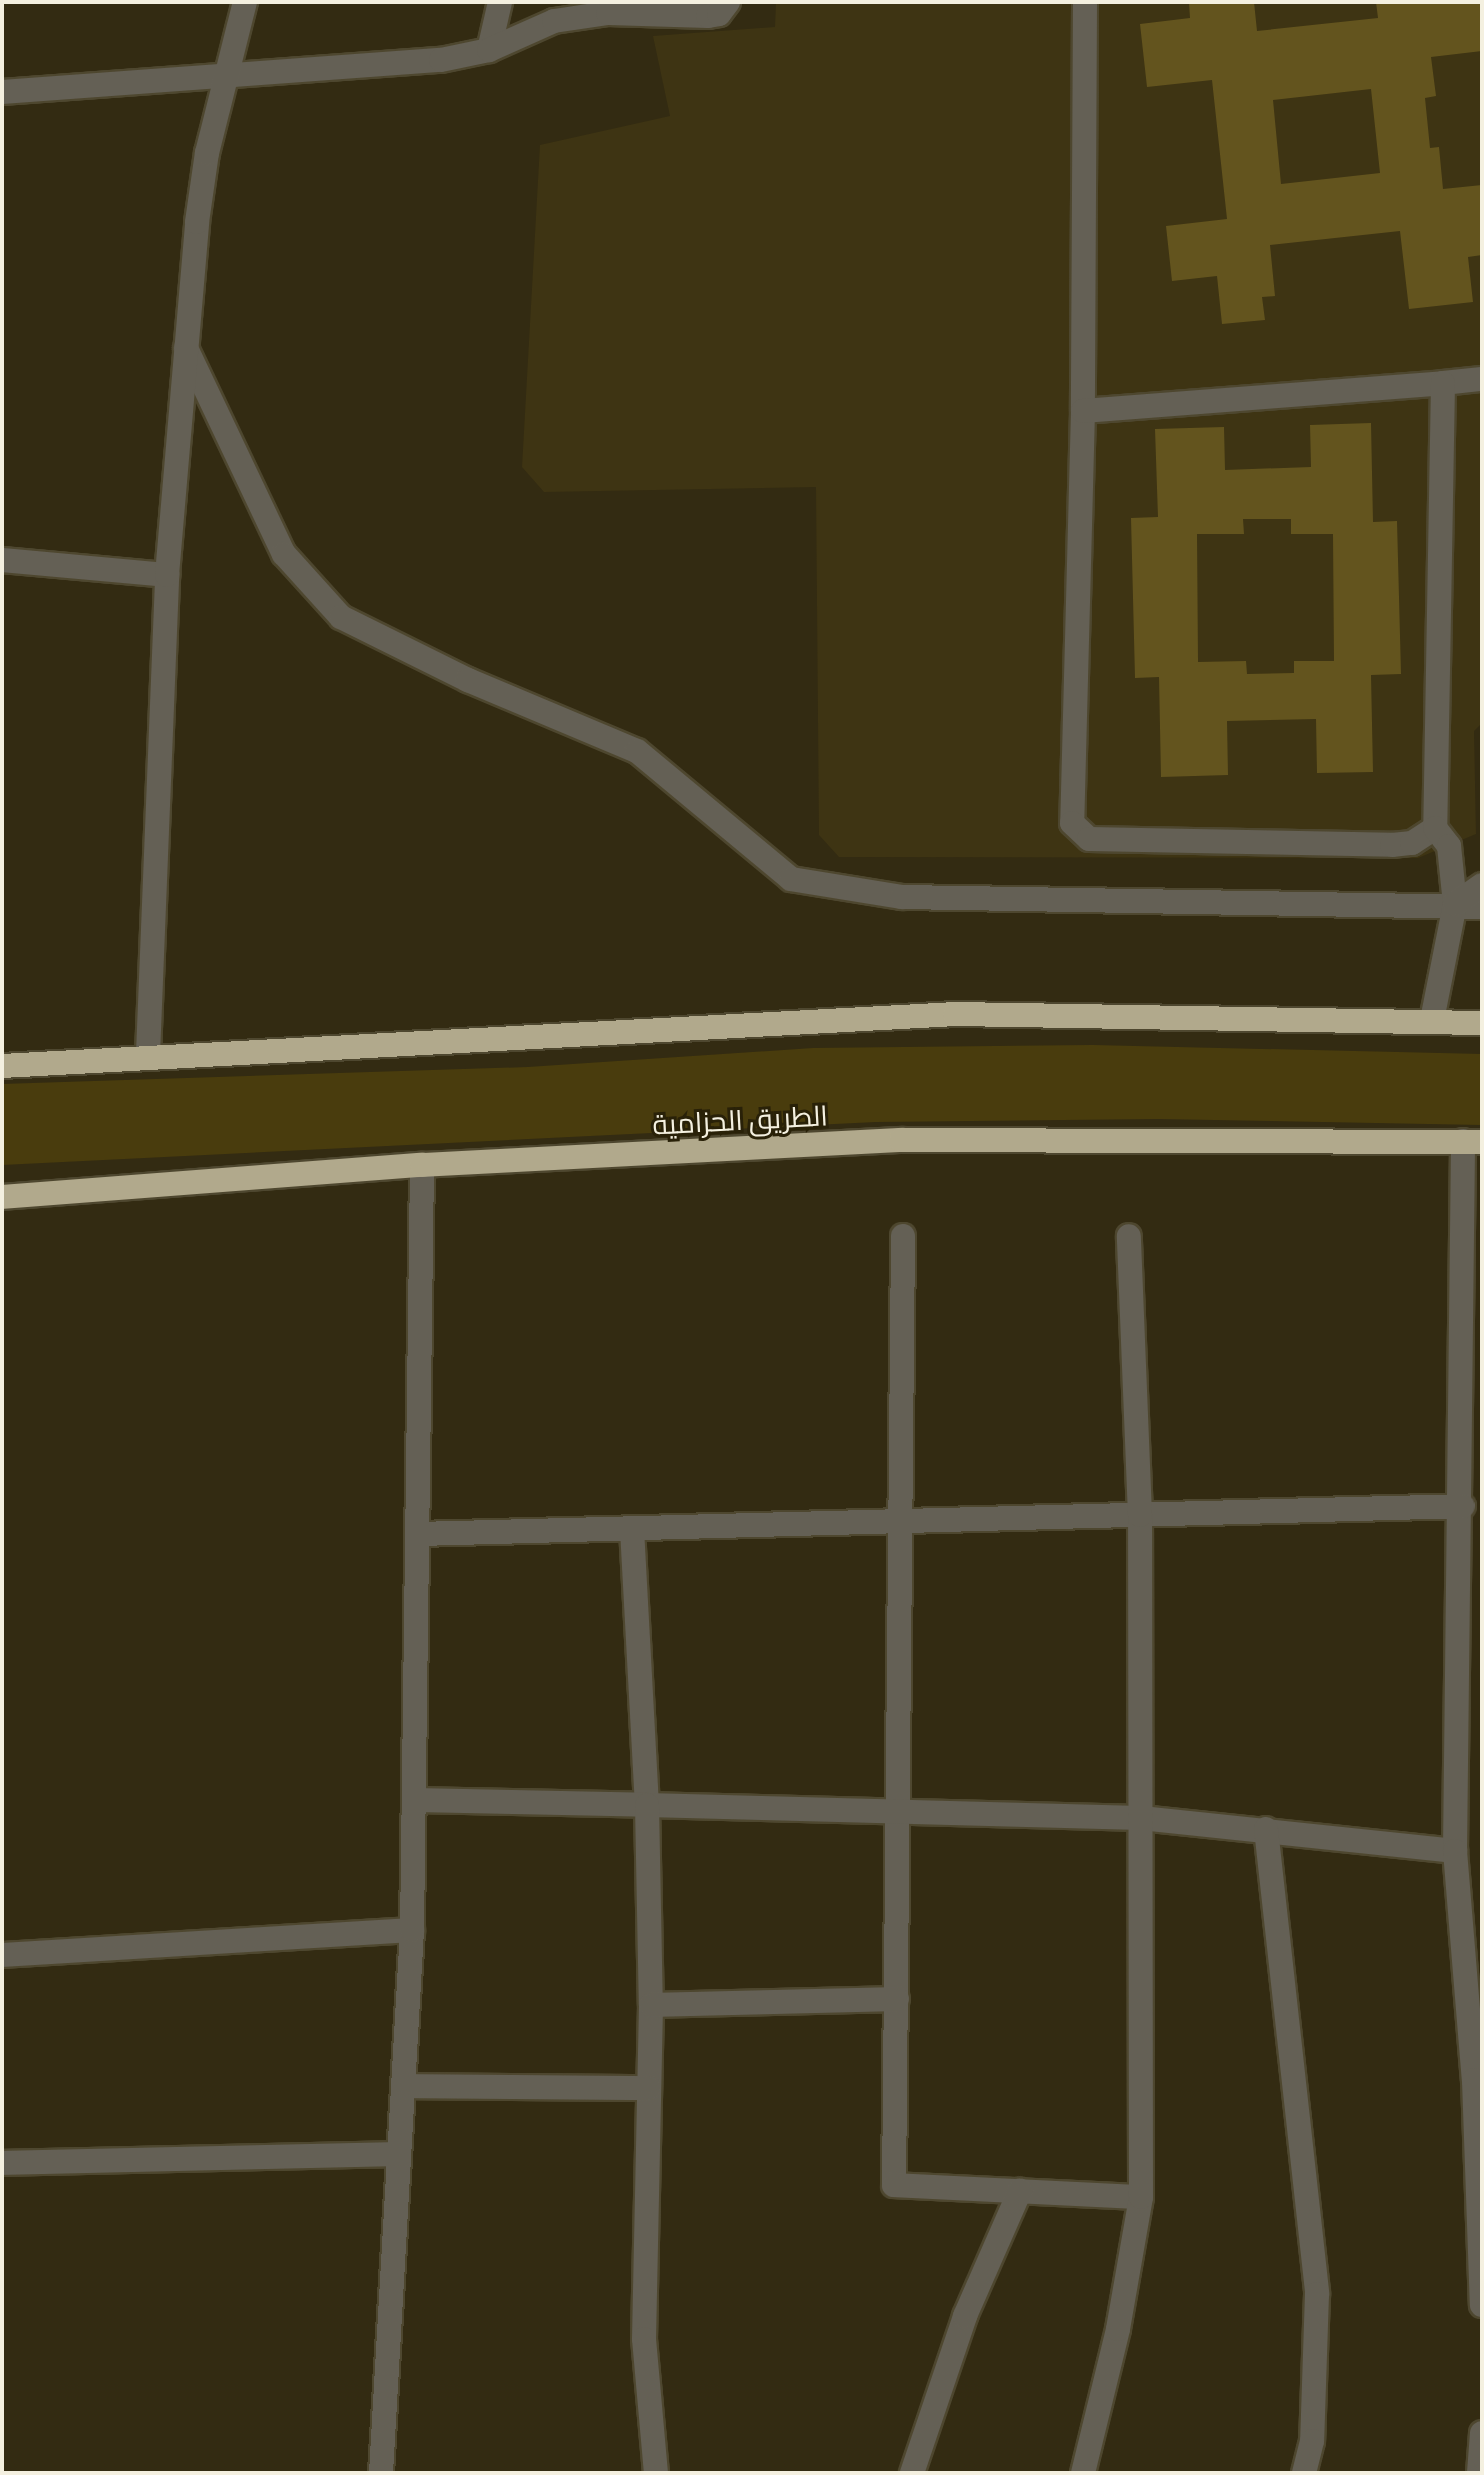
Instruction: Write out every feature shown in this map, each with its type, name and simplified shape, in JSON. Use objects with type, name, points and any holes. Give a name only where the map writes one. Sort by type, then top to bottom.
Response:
[{"type":"highway","points":[[2,1066],[148,1054],[462,1043],[955,1014],[1482,1023]]},
{"type":"highway","name":"الطريق الحزامية","points":[[2,1197],[422,1165],[901,1140],[1473,1142]]},
{"type":"street","points":[[148,1054],[167,575],[186,348],[207,153],[245,2]]},
{"type":"street","points":[[489,50],[500,2]]},
{"type":"street","points":[[2,92],[441,60],[489,50],[554,21],[608,13],[708,16],[719,14],[728,2]]},
{"type":"street","points":[[1085,2],[1083,411],[1072,823],[1078,834],[1089,839],[1392,845],[1412,843],[1435,828]]},
{"type":"street","points":[[186,348],[284,554],[341,617],[455,674],[637,751],[791,879],[902,897],[1222,905],[1455,904],[1482,907]]},
{"type":"street","points":[[1083,411],[1482,379]]},
{"type":"street","points":[[1432,1020],[1455,904],[1449,846],[1435,828],[1443,383]]},
{"type":"street","points":[[2,560],[167,575]]},
{"type":"street","points":[[1455,904],[1482,885]]},
{"type":"street","points":[[1473,1142],[1472,1440],[1463,1506],[1455,1851],[1474,2080],[1482,2305]]},
{"type":"street","points":[[381,2473],[412,1930],[422,1165]]},
{"type":"street","points":[[903,1236],[899,1522],[900,1811],[894,2185],[1141,2197]]},
{"type":"street","points":[[1083,2473],[1118,2329],[1141,2197],[1140,1515],[1129,1236]]},
{"type":"street","points":[[418,1534],[1463,1506]]},
{"type":"street","points":[[632,1529],[647,1805],[651,2005],[644,2339],[656,2473]]},
{"type":"street","points":[[415,1800],[1141,1818],[1455,1851]]},
{"type":"street","points":[[1266,1829],[1317,2294],[1312,2441],[1304,2473]]},
{"type":"street","points":[[2,1955],[412,1930]]},
{"type":"street","points":[[651,2005],[897,1999]]},
{"type":"street","points":[[404,2086],[649,2088]]},
{"type":"street","points":[[2,2163],[399,2154]]},
{"type":"street","points":[[912,2473],[965,2316],[1020,2191]]},
{"type":"street","points":[[1479,2473],[1482,2433]]},
{"type":"shaded area","points":[[776,2],[1482,2],[1482,723],[1474,731],[1476,834],[1418,858],[839,857],[819,835],[816,487],[544,492],[522,467],[540,145],[670,116],[653,36],[775,27]]},
{"type":"shaded area","points":[[1093,1045],[1482,1054],[1482,1125],[1158,1119],[876,1122],[2,1165],[2,1084],[528,1067],[813,1048]]},
{"type":"building","points":[[1189,2],[1254,2],[1257,31],[1378,18],[1376,2],[1482,2],[1482,51],[1431,57],[1436,96],[1425,98],[1430,148],[1439,147],[1443,189],[1482,185],[1482,255],[1468,257],[1473,302],[1409,309],[1400,231],[1270,245],[1275,296],[1262,297],[1265,320],[1222,324],[1217,276],[1172,281],[1166,226],[1227,219],[1212,80],[1147,87],[1140,24],[1190,18]],"holes":[[[1371,89],[1380,173],[1281,184],[1273,100]]]},
{"type":"building","points":[[1371,423],[1373,522],[1397,521],[1401,674],[1371,675],[1373,772],[1317,773],[1316,719],[1227,721],[1228,775],[1161,777],[1159,677],[1135,678],[1131,518],[1158,517],[1155,429],[1224,427],[1225,470],[1311,467],[1310,425]],"holes":[[[1243,519],[1291,519],[1291,534],[1333,534],[1334,661],[1294,661],[1294,673],[1247,674],[1246,661],[1198,662],[1197,534],[1244,534]]]}]
